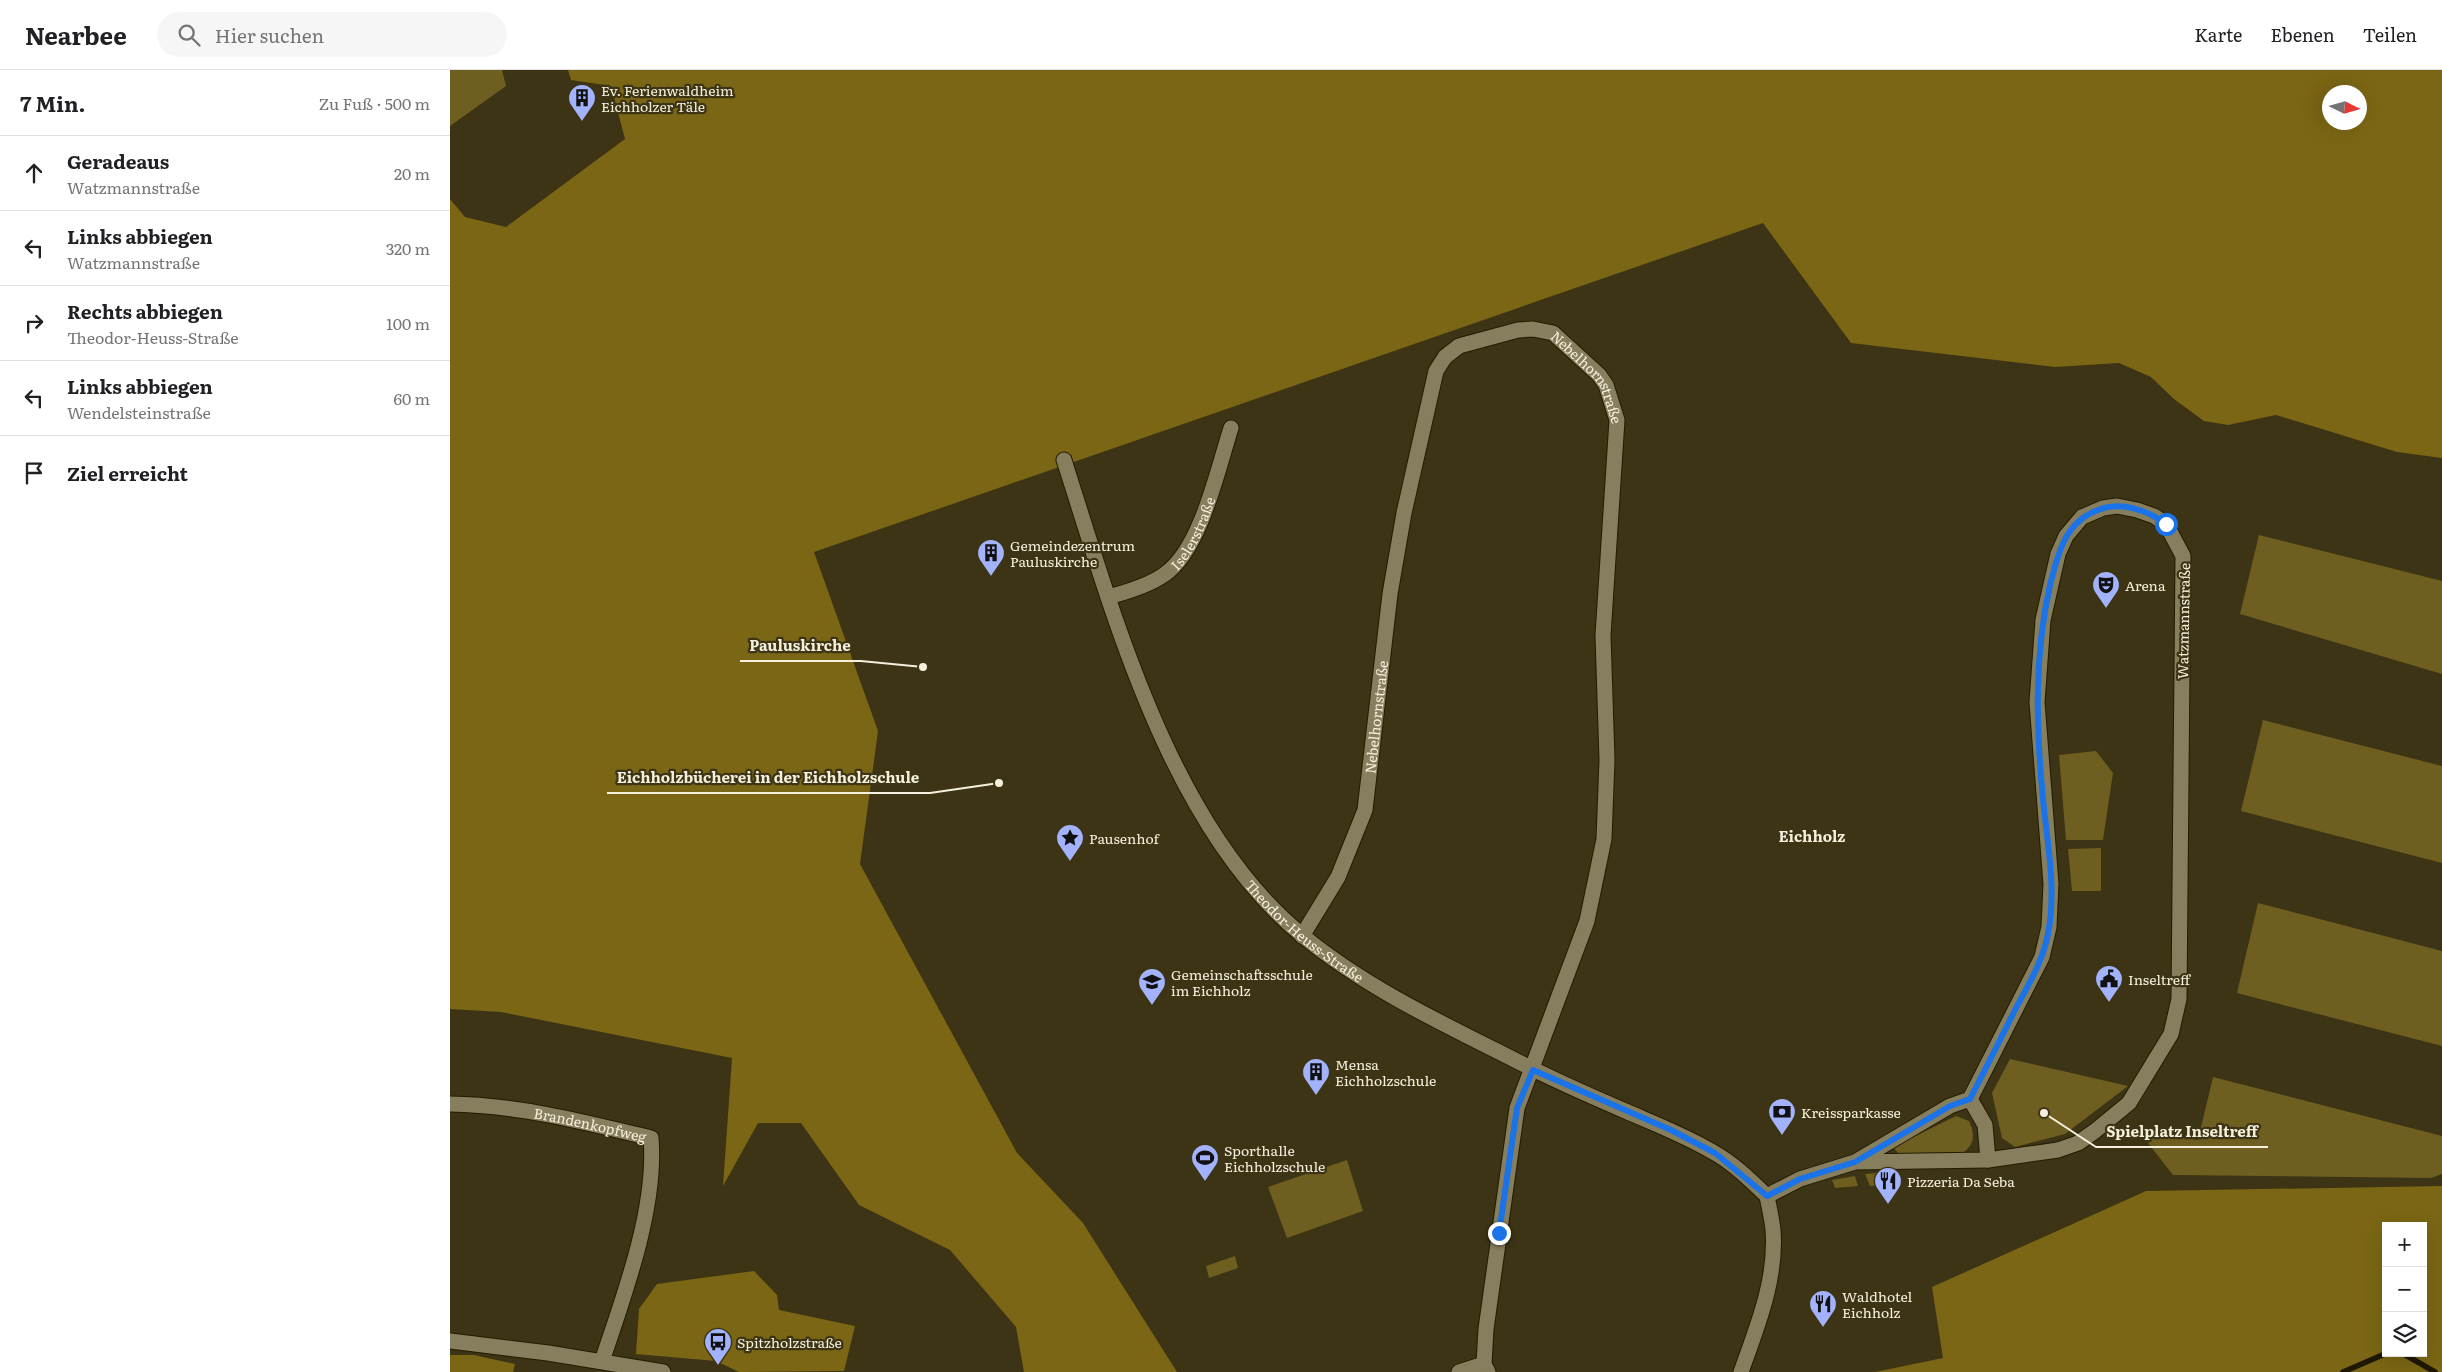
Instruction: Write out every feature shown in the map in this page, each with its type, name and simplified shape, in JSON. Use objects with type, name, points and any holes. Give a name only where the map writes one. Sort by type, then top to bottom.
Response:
[{"type":"street","name":"Nebelhornstraße","points":[[1302,936],[1338,877],[1364,810],[1392,586],[1404,513],[1436,372],[1445,357],[1459,346],[1518,330],[1533,329],[1553,333],[1598,374],[1606,385],[1617,420],[1603,626],[1607,779],[1604,838],[1587,921],[1533,1070],[1517,1108],[1490,1298],[1486,1368]]},
{"type":"street","name":"Iselerstraße","points":[[1108,597],[1165,574],[1182,559],[1199,527],[1231,428]]},
{"type":"street","name":"Theodor-Heuss-Straße","points":[[1064,460],[1108,597],[1144,695],[1197,807],[1234,864],[1261,896],[1302,936],[1422,1014],[1533,1070],[1671,1130],[1715,1153],[1767,1196]]},
{"type":"street","name":"Watzmannstraße","points":[[1767,1196],[1800,1179],[1855,1162],[1950,1106],[1970,1099],[2042,957],[2049,927],[2051,884],[2036,702],[2043,620],[2058,554],[2066,536],[2082,517],[2104,508],[2117,506],[2154,516],[2166,524],[2183,556],[2179,999],[2171,1034],[2129,1103],[2096,1131],[2078,1143],[2058,1150],[1988,1160],[1855,1162]]},
{"type":"street","points":[[1970,1099],[1985,1126],[1988,1160]]},
{"type":"street","name":"Brandenkopfweg","points":[[450,1104],[478,1104],[571,1118],[651,1138],[653,1156],[644,1216],[630,1278],[602,1361]]},
{"type":"street","points":[[1741,1372],[1766,1297],[1772,1264],[1773,1231],[1767,1196]]},
{"type":"street","points":[[450,1341],[499,1346],[663,1372]]},
{"type":"street","points":[[1459,1372],[1486,1368]]},
{"type":"shaded area","points":[[450,70],[502,70],[506,86],[450,126]]},
{"type":"shaded area","points":[[568,70],[2442,70],[2442,458],[2397,452],[2276,415],[2228,425],[2204,421],[2174,399],[2151,377],[2119,363],[2055,367],[1851,343],[1763,223],[814,552],[878,731],[860,864],[1017,1153],[1083,1223],[1177,1372],[1024,1372],[1016,1327],[950,1250],[859,1205],[801,1123],[758,1123],[723,1186],[732,1058],[501,1012],[450,1009],[450,199],[465,217],[506,227],[625,139],[611,86],[571,80]]},
{"type":"shaded area","points":[[2259,535],[2442,581],[2442,674],[2240,614]]},
{"type":"shaded area","points":[[2263,720],[2442,766],[2442,863],[2241,811]]},
{"type":"shaded area","points":[[2096,751],[2113,773],[2103,840],[2066,840],[2059,755]]},
{"type":"shaded area","points":[[2101,848],[2101,891],[2072,891],[2068,849]]},
{"type":"shaded area","points":[[2258,903],[2442,951],[2442,1046],[2237,993]]},
{"type":"shaded area","points":[[2010,1059],[2128,1086],[2065,1134],[2015,1147],[2002,1138],[1992,1093]]},
{"type":"shaded area","points":[[2213,1077],[2442,1136],[2442,1174],[2431,1178],[2173,1175],[2148,1143],[2156,1132],[2198,1140]]},
{"type":"shaded area","points":[[1956,1116],[1969,1121],[1973,1131],[1971,1144],[1960,1155],[1899,1154],[1893,1147]]},
{"type":"shaded area","points":[[1347,1160],[1363,1211],[1287,1238],[1268,1187]]},
{"type":"shaded area","points":[[1888,1172],[1892,1185],[1870,1186],[1865,1174]]},
{"type":"shaded area","points":[[1855,1176],[1858,1186],[1835,1188],[1832,1180]]},
{"type":"shaded area","points":[[2442,1186],[2442,1372],[1875,1372],[1943,1358],[1932,1287],[2146,1191]]},
{"type":"shaded area","points":[[1235,1256],[1238,1268],[1209,1278],[1206,1266]]},
{"type":"shaded area","points":[[754,1271],[777,1295],[779,1310],[855,1326],[844,1371],[739,1372],[716,1361],[636,1354],[639,1309],[657,1284]]},
{"type":"shaded area","points":[[450,1355],[474,1355],[515,1364],[513,1372],[450,1372]]},
{"type":"waterway","points":[[2343,1372],[2382,1355]]},
{"type":"waterway","points":[[2409,1357],[2435,1372]]},
{"type":"place","name":"Ev. Ferienwaldheim Eichholzer Täle","points":[[582,122]]},
{"type":"place","name":"Gemeindezentrum Pauluskirche","points":[[991,577]]},
{"type":"place","name":"Arena","points":[[2106,609]]},
{"type":"place","name":"Pauluskirche","points":[[923,667]]},
{"type":"place","name":"Eichholzbücherei in der Eichholzschule","points":[[999,783]]},
{"type":"place","name":"Pausenhof","points":[[1070,862]]},
{"type":"place","name":"Inseltreff","points":[[2109,1003]]},
{"type":"place","name":"Gemeinschaftsschule im Eichholz","points":[[1152,1006]]},
{"type":"place","name":"Mensa Eichholzschule","points":[[1316,1096]]},
{"type":"place","name":"Spielplatz Inseltreff","points":[[2044,1113]]},
{"type":"place","name":"Kreissparkasse","points":[[1782,1136]]},
{"type":"place","name":"Sporthalle Eichholzschule","points":[[1205,1182]]},
{"type":"place","name":"Pizzeria Da Seba","points":[[1888,1205]]},
{"type":"place","name":"Waldhotel Eichholz","points":[[1823,1328]]},
{"type":"place","name":"Spitzholzstraße","points":[[718,1366]]},
{"type":"district","name":"Eichholz","points":[[1812,835]]},
{"type":"route","points":[[1499,1233],[1517,1108],[1522,1092],[1533,1070],[1671,1130],[1715,1153],[1749,1179],[1767,1196],[1800,1179],[1855,1162],[1950,1106],[1970,1099],[2042,957],[2049,927],[2051,884],[2036,702],[2043,620],[2058,554],[2066,536],[2082,517],[2104,508],[2117,506],[2137,510],[2154,516],[2166,524]]}]
